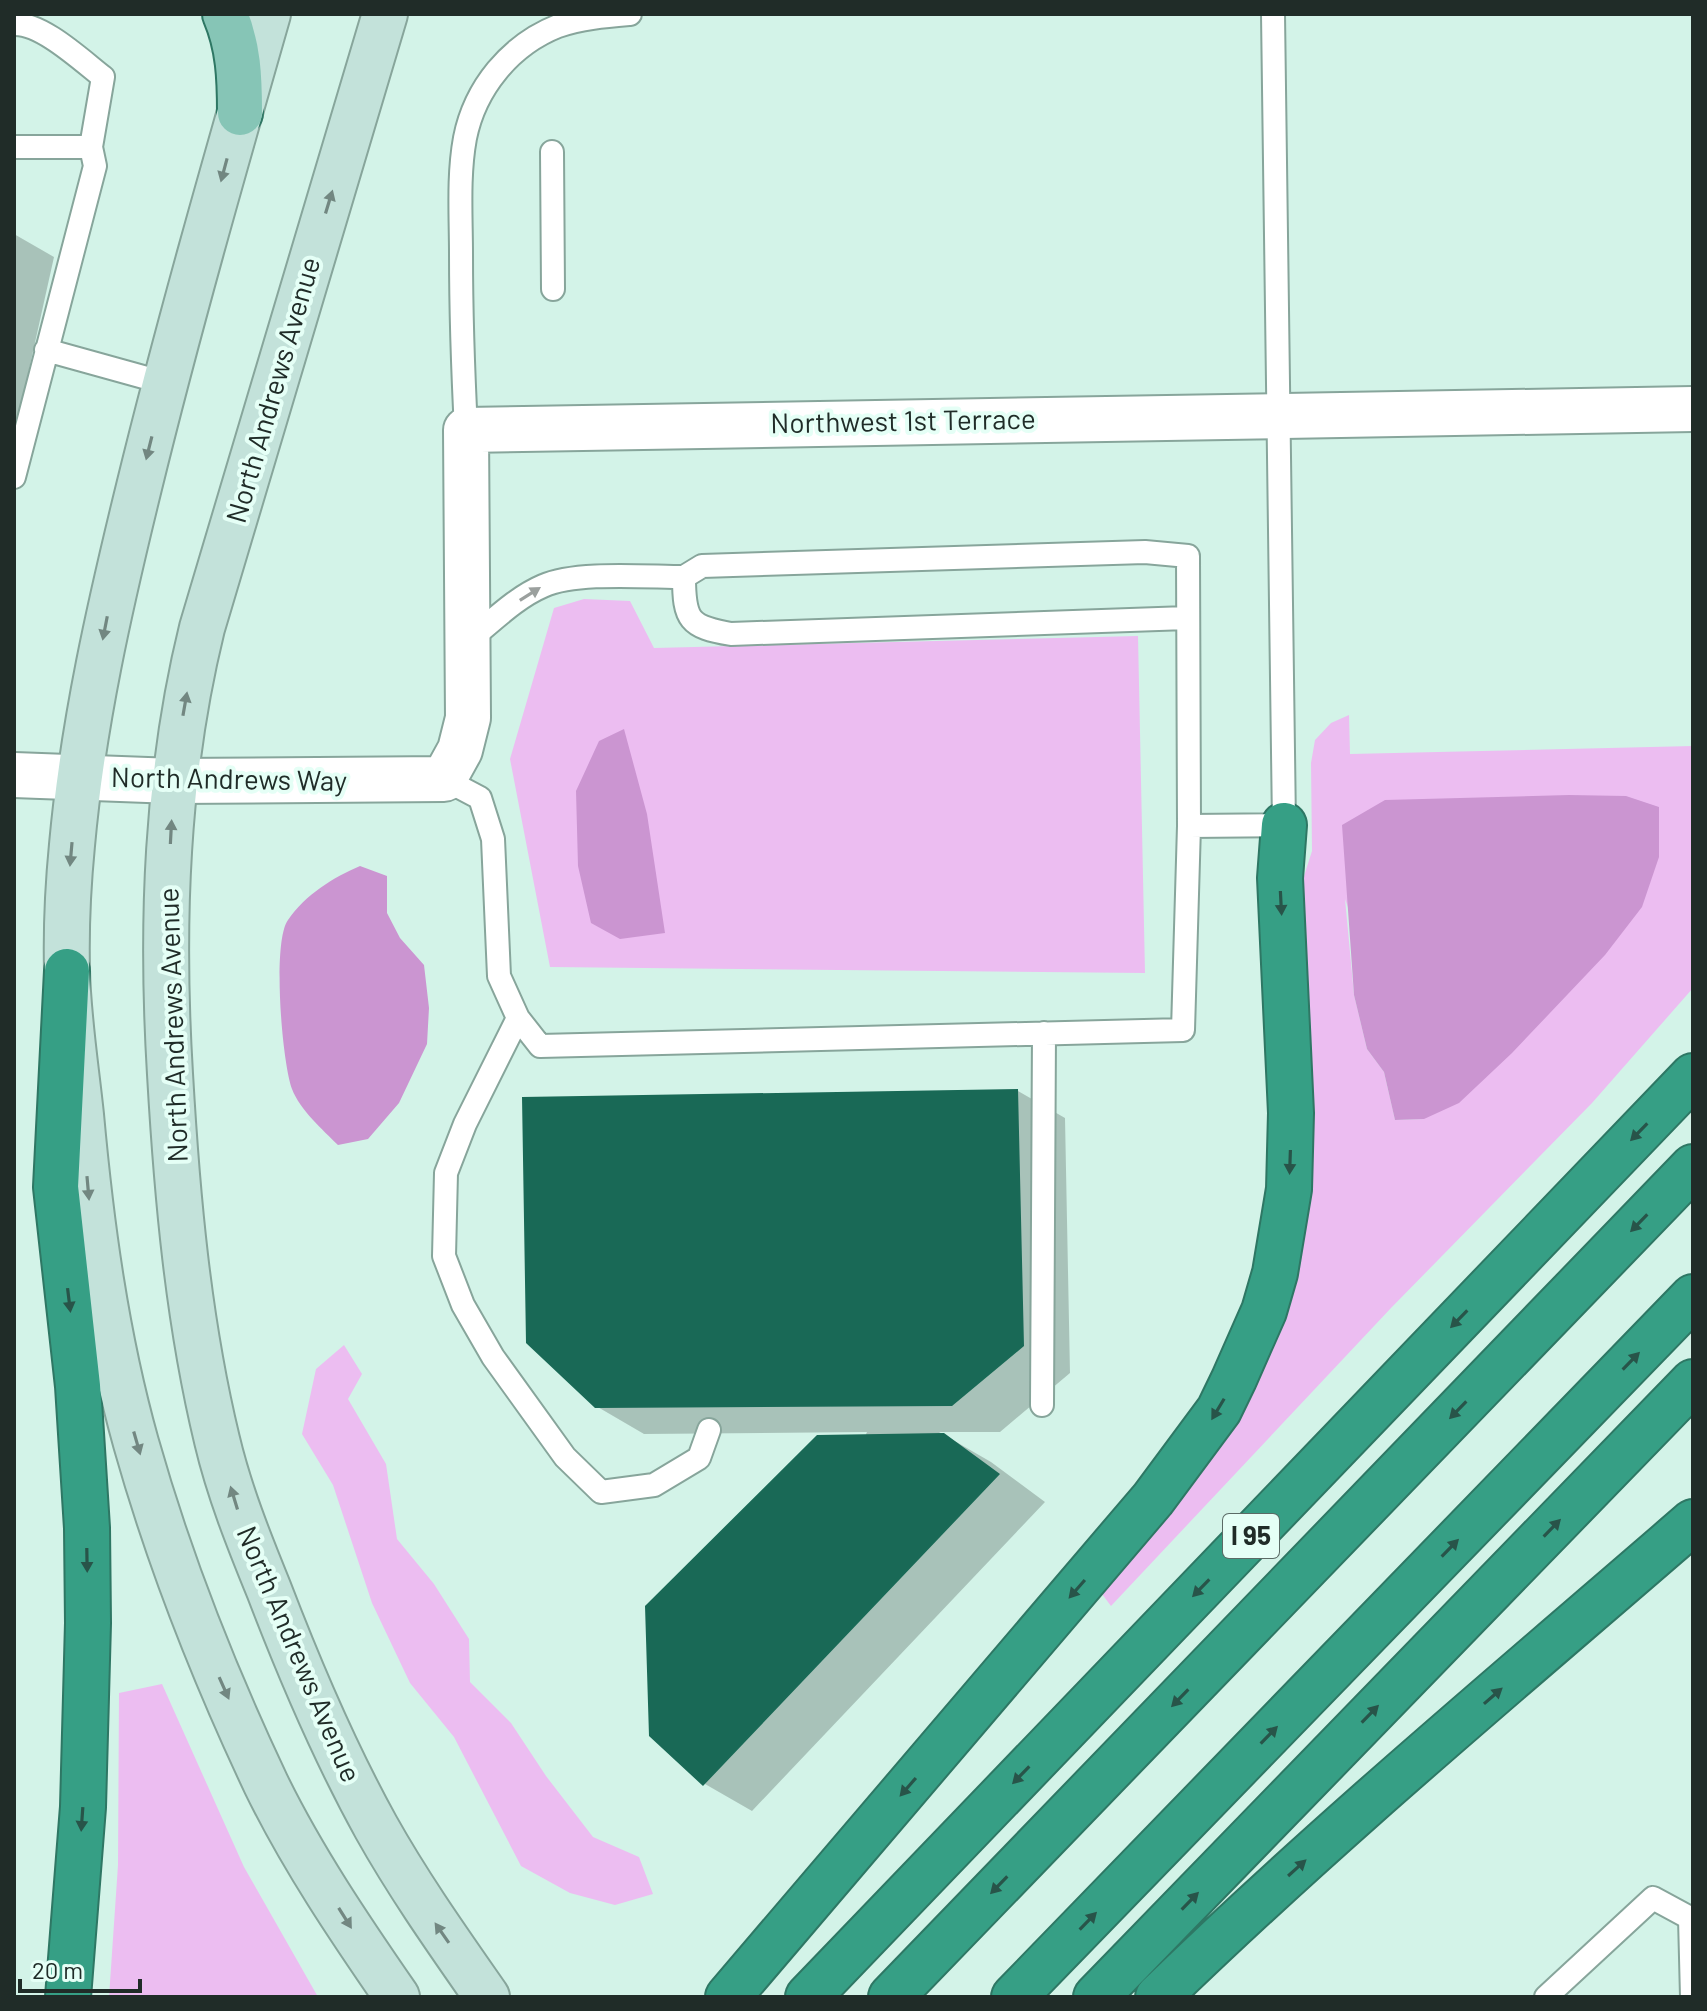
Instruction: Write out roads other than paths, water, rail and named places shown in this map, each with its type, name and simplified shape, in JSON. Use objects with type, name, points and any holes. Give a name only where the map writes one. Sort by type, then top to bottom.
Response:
[{"type":"highway","points":[[728,1997],[1153,1499],[1219,1410],[1234,1379],[1264,1311],[1289,1189],[1291,1113],[1280,878],[1284,825]]},
{"type":"highway","points":[[67,971],[56,1187],[78,1386],[87,1528],[88,1623],[83,1807],[68,1997]]},
{"type":"highway","name":"I 95","points":[[808,1997],[1693,1076]]},
{"type":"highway","points":[[891,1997],[1693,1167]]},
{"type":"highway","points":[[1014,1997],[1693,1297]]},
{"type":"highway","points":[[1096,1997],[1693,1382]]},
{"type":"highway","points":[[1158,1997],[1301,1864],[1693,1522]]},
{"type":"main road","points":[[225,14],[233,33],[240,68],[240,113]]},
{"type":"main road","points":[[268,14],[165,383],[107,616],[80,777],[68,894],[67,971],[89,1204],[103,1290],[135,1441],[159,1517],[195,1619],[268,1787],[316,1871],[397,1997]]},
{"type":"main road","name":"North Andrews Avenue","points":[[385,14],[202,628],[188,686],[174,781],[166,963],[174,1142],[184,1245],[217,1441],[241,1520],[304,1679],[341,1761],[422,1904],[487,1997]]},
{"type":"street","name":"Northwest 1st Terrace","points":[[466,430],[1693,409]]},
{"type":"street","points":[[444,779],[460,750],[468,718],[466,430]]},
{"type":"street","name":"North Andrews Way","points":[[14,775],[174,781],[444,779]]},
{"type":"lane","points":[[466,430],[462,356],[461,183],[465,138],[477,100],[487,82],[501,67],[537,37],[558,26],[582,20],[630,14]]},
{"type":"lane","points":[[1189,826],[1284,825],[1273,14]]},
{"type":"lane","points":[[14,24],[26,24],[68,49],[103,77],[91,147],[95,166],[14,477]]},
{"type":"lane","points":[[14,147],[91,147]]},
{"type":"lane","points":[[552,152],[553,289]]},
{"type":"lane","points":[[46,350],[165,383]]},
{"type":"lane","points":[[444,779],[480,798],[493,839],[499,976],[518,1018],[540,1046],[1183,1030],[1189,826],[1188,556],[1145,552],[702,566],[684,577],[590,577],[546,584],[519,600],[468,641]]},
{"type":"lane","points":[[684,577],[684,596],[690,618],[702,630],[731,634],[1187,618]]},
{"type":"lane","points":[[518,1018],[465,1124],[446,1173],[444,1256],[463,1305],[493,1357],[565,1457],[601,1492],[654,1485],[699,1458],[709,1430]]},
{"type":"lane","points":[[1042,1405],[1044,1033]]},
{"type":"lane","points":[[1546,1997],[1653,1898],[1690,1918],[1692,1997]]}]
